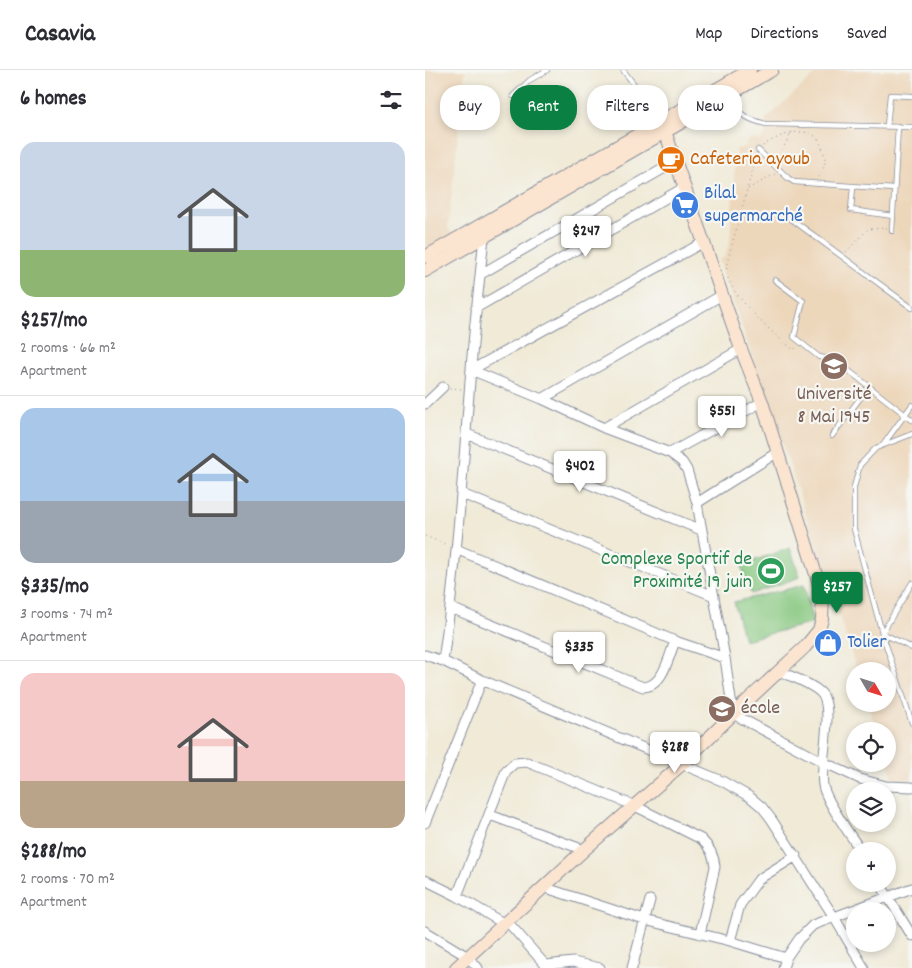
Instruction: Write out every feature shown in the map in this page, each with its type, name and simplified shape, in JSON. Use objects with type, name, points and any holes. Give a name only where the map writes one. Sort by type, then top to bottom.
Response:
[{"type":"street","points":[[668,123],[749,70]]},
{"type":"street","points":[[742,87],[772,70]]},
{"type":"street","points":[[425,271],[484,230],[656,130]]},
{"type":"street","points":[[455,968],[584,850],[682,764],[813,639],[823,619],[824,608],[820,586],[762,402],[741,349],[664,130]]},
{"type":"street","points":[[481,274],[675,162]]},
{"type":"street","points":[[476,308],[685,187]]},
{"type":"street","points":[[425,257],[484,230]]},
{"type":"street","points":[[443,661],[451,608],[462,494],[469,390],[484,230]]},
{"type":"street","points":[[471,370],[704,242]]},
{"type":"street","points":[[542,399],[722,295]]},
{"type":"street","points":[[604,428],[741,349]]},
{"type":"street","points":[[471,370],[542,399],[604,428],[670,453],[682,462],[687,470],[697,503],[725,658],[733,714]]},
{"type":"street","points":[[425,404],[443,387]]},
{"type":"street","points":[[670,453],[762,402]]},
{"type":"street","points":[[467,434],[701,530]]},
{"type":"street","points":[[697,503],[778,452]]},
{"type":"street","points":[[462,494],[714,596]]},
{"type":"street","points":[[456,549],[675,641],[725,658]]},
{"type":"street","points":[[451,608],[643,687],[652,686],[659,680],[675,641]]},
{"type":"street","points":[[425,654],[737,788],[750,797],[772,820],[796,856],[863,968]]},
{"type":"street","points":[[779,671],[820,692],[826,700],[822,780],[826,794],[855,842]]},
{"type":"street","points":[[425,823],[482,680]]},
{"type":"street","points":[[733,714],[823,762],[869,782],[886,786],[912,787]]},
{"type":"street","points":[[457,896],[506,771],[510,766],[521,762],[533,764],[635,806],[701,839],[712,851],[715,868],[700,934]]},
{"type":"street","points":[[490,815],[584,850]]},
{"type":"street","points":[[730,941],[741,905],[759,879],[796,856]]},
{"type":"street","points":[[425,880],[505,922],[547,967],[573,962],[600,968]]},
{"type":"street","points":[[543,887],[644,920],[730,941],[786,958]]},
{"type":"street","points":[[783,968],[786,958],[799,939],[813,925],[912,888]]},
{"type":"street","points":[[886,892],[912,936]]},
{"type":"street","points":[[632,968],[650,900]]},
{"type":"street","points":[[425,931],[467,957],[478,968]]},
{"type":"lane","points":[[531,70],[537,76]]},
{"type":"lane","points":[[524,85],[547,70]]},
{"type":"lane","points":[[623,70],[635,85]]},
{"type":"lane","points":[[887,126],[890,95],[912,96]]},
{"type":"lane","points":[[742,114],[750,120],[766,124],[912,127]]},
{"type":"lane","points":[[892,230],[898,126]]},
{"type":"lane","points":[[758,150],[794,182],[894,190]]},
{"type":"lane","points":[[853,186],[851,210],[893,216]]},
{"type":"lane","points":[[790,218],[912,308]]},
{"type":"lane","points":[[775,280],[803,301],[794,337],[819,357],[835,360],[912,420]]},
{"type":"lane","points":[[832,436],[869,386]]},
{"type":"lane","points":[[882,446],[912,405]]},
{"type":"lane","points":[[912,434],[876,448],[860,465],[853,487],[854,529],[882,633],[912,724]]},
{"type":"lane","points":[[882,633],[912,583]]},
{"type":"lane","points":[[882,633],[912,648]]},
{"type":"path","points":[[800,342],[795,350],[774,335],[734,291],[727,274],[727,263],[758,150],[777,137],[788,134],[803,132],[814,135],[820,142],[826,158],[824,169],[815,184]]},
{"type":"path","points":[[842,256],[868,229],[892,230]]},
{"type":"path","points":[[443,387],[469,390]]},
{"type":"path","points":[[425,536],[456,549]]},
{"type":"shaded area","points":[[425,70],[465,70],[463,85],[440,85],[440,130],[459,130],[448,228],[454,236],[425,251]]},
{"type":"shaded area","name":"Université 8 Mai 1945","points":[[820,70],[912,70],[912,779],[893,779],[891,772],[896,772],[896,722],[874,722],[871,712],[896,712],[896,662],[854,662],[792,472],[719,260],[725,257],[730,242],[736,149],[745,147],[747,145],[745,143],[750,139],[755,138],[759,141],[765,136],[766,119]]},
{"type":"green space","name":"Complexe Sportif de Proximité 19 juin","points":[[790,548],[800,577],[751,594],[741,565]]},
{"type":"green space","points":[[804,585],[813,623],[744,640],[734,602]]},
{"type":"place","name":"Cafeteria ayoub","points":[[671,160]]},
{"type":"place","name":"Bilal supermarché","points":[[685,205]]},
{"type":"place","name":"Université 8 Mai 1945","points":[[834,366]]},
{"type":"place","name":"Complexe Sportif de Proximité 19 juin","points":[[771,571]]},
{"type":"place","name":"Tolier","points":[[828,643]]},
{"type":"place","name":"école","points":[[722,709]]}]
